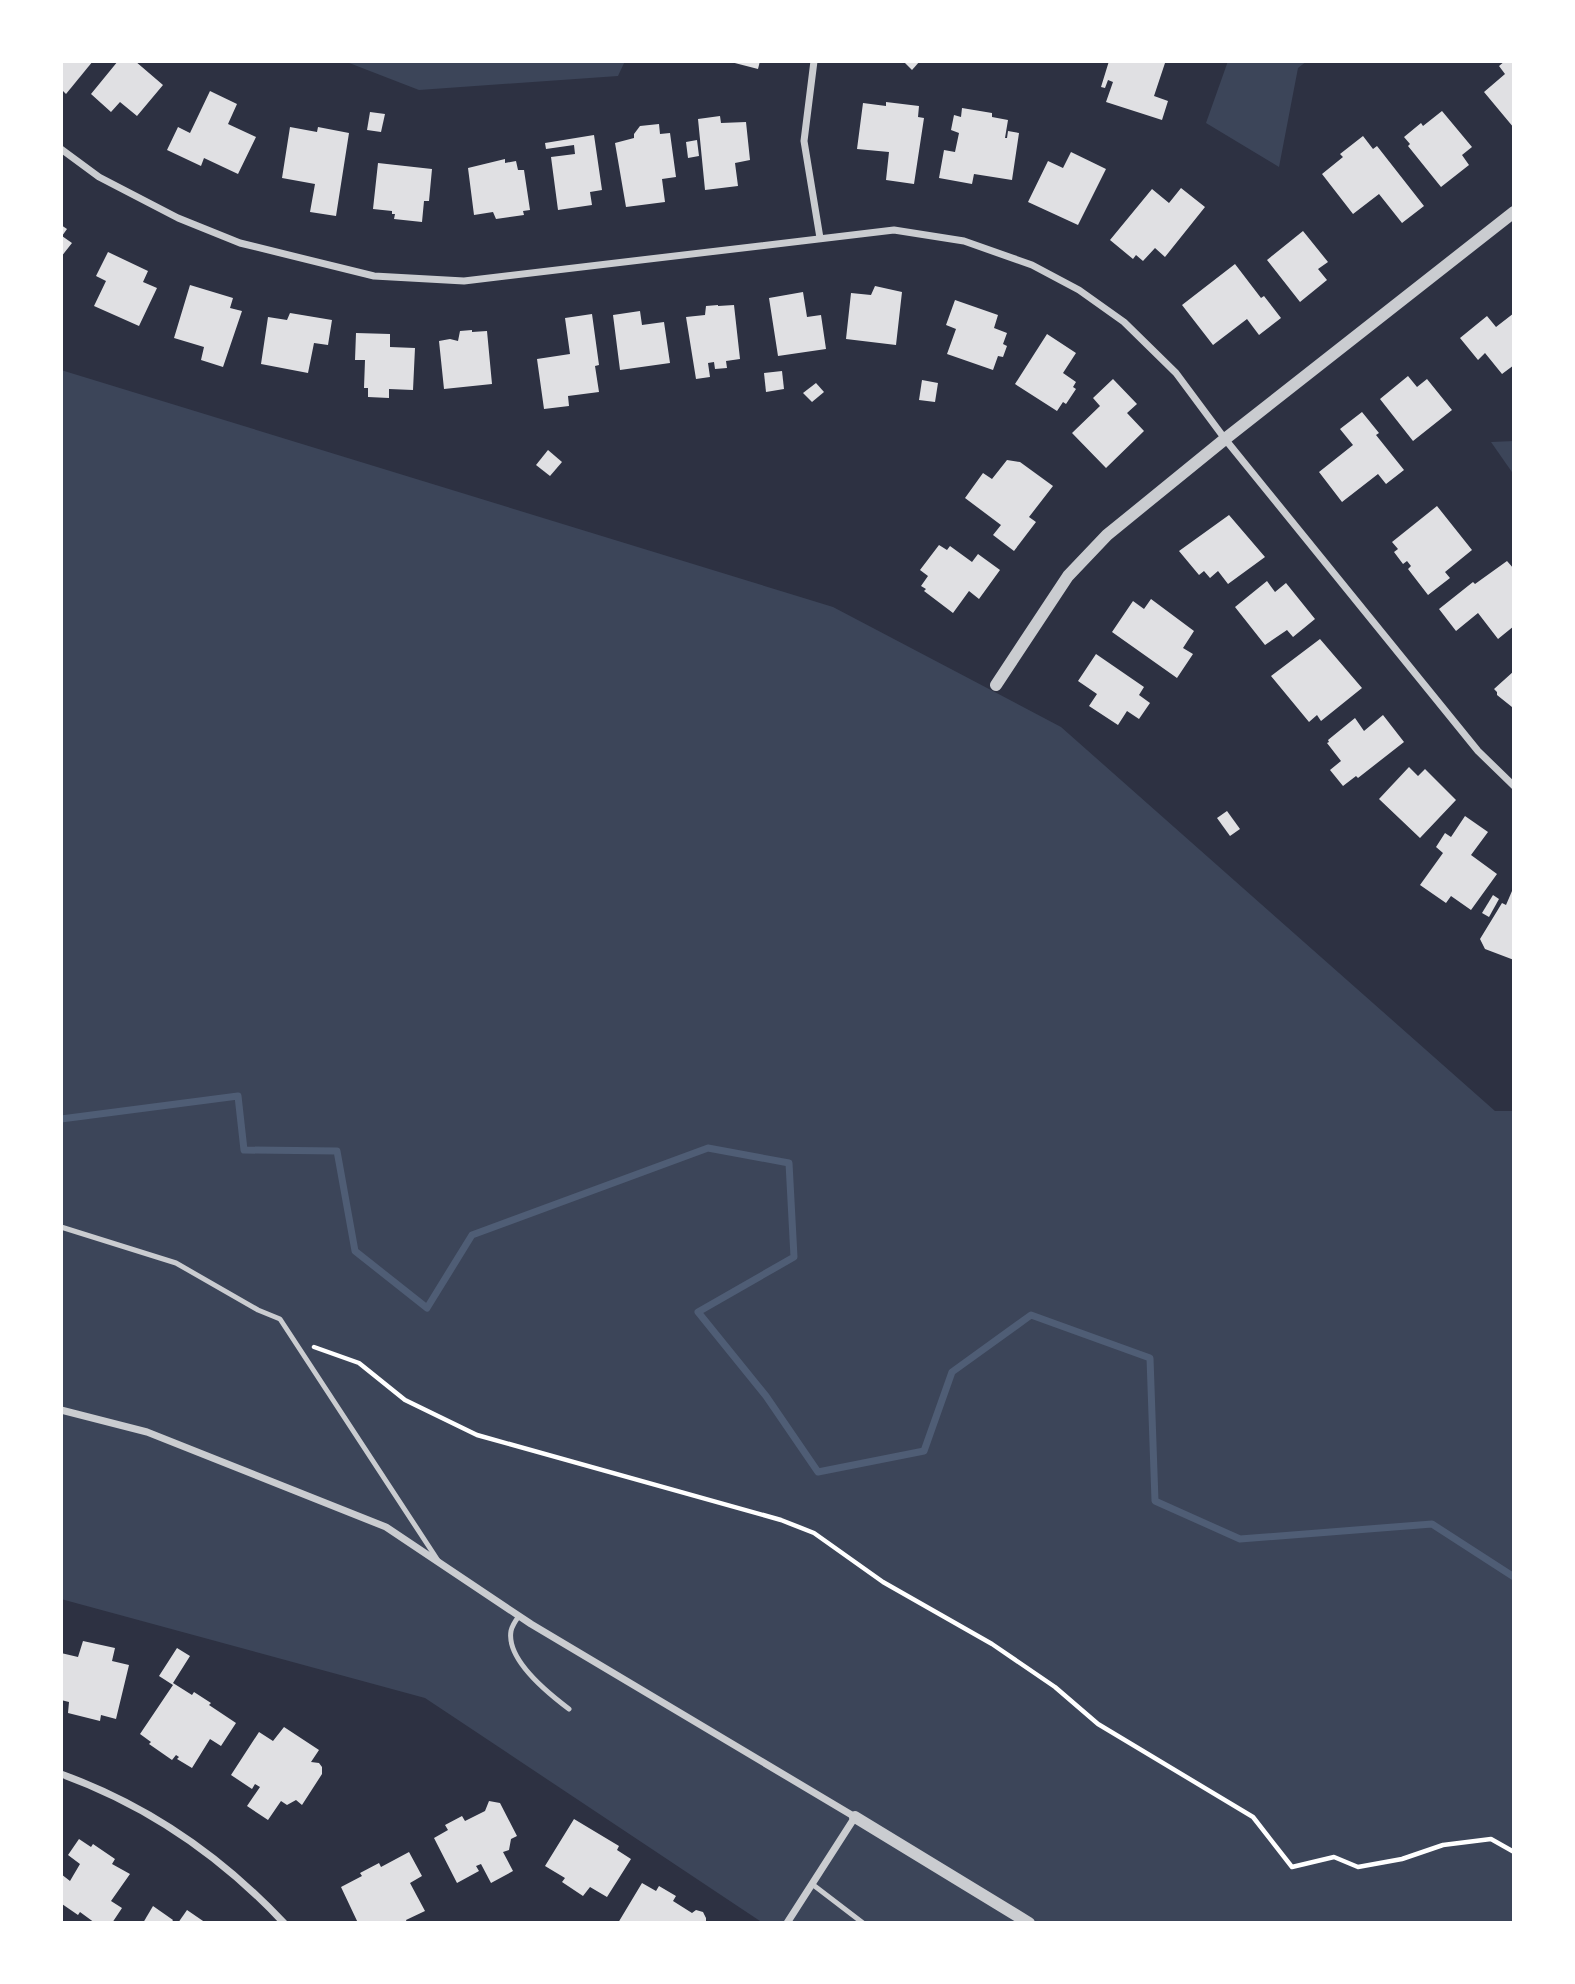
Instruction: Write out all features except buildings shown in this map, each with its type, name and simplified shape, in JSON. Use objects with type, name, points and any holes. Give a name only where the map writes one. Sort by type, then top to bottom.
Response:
[{"type":"street","points":[[814,61],[811,68],[804,141],[820,238]]},
{"type":"street","points":[[61,149],[99,177],[190,223],[240,243],[374,276],[464,281],[894,230],[929,234],[987,248],[1032,265],[1095,300],[1142,338],[1176,373],[1225,439],[1478,751],[1514,786]]},
{"type":"street","points":[[996,685],[1068,576],[1107,535],[1514,212]]},
{"type":"street","points":[[61,1410],[147,1432],[386,1527],[519,1616],[1029,1923]]},
{"type":"street","points":[[61,1774],[125,1802],[165,1824],[239,1878],[284,1923]]},
{"type":"street","points":[[787,1923],[855,1817]]},
{"type":"lane","points":[[61,1227],[176,1263],[280,1319],[440,1563]]},
{"type":"lane","points":[[519,1616],[511,1631],[517,1659],[555,1699],[569,1709]]},
{"type":"lane","points":[[812,1884],[863,1923]]},
{"type":"path","points":[[294,1339],[359,1363],[405,1400],[477,1435],[781,1520],[814,1533],[883,1582],[992,1644],[1055,1687],[1098,1724],[1253,1817],[1292,1867],[1334,1857],[1358,1867],[1402,1859],[1443,1845],[1491,1839],[1514,1852]]},
{"type":"shaded area","points":[[344,61],[625,61],[618,76],[419,90]]},
{"type":"shaded area","points":[[1228,61],[1307,61],[1298,68],[1279,167],[1206,123]]},
{"type":"shaded area","points":[[61,370],[833,607],[1061,727],[1495,1111],[1514,1111],[1514,1923],[763,1923],[425,1698],[61,1599]]},
{"type":"shaded area","points":[[1514,441],[1514,475],[1491,442]]},
{"type":"waterway","points":[[61,1119],[238,1096],[244,1150],[337,1151],[355,1251],[427,1308],[472,1235],[708,1148],[789,1163],[794,1257],[698,1312],[766,1396],[818,1472],[924,1451],[952,1372],[1031,1315],[1150,1358],[1155,1501],[1240,1539],[1432,1524],[1514,1577]]}]
